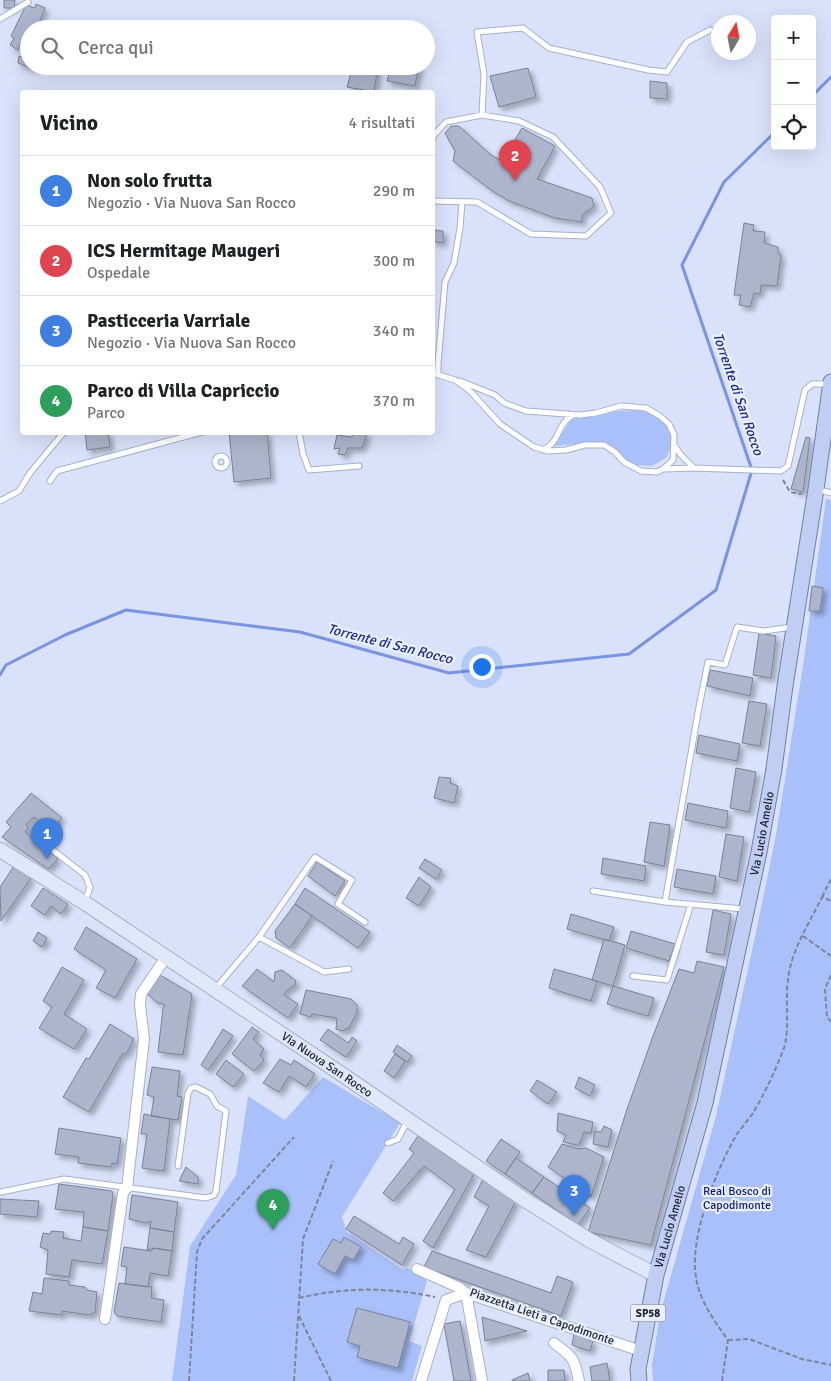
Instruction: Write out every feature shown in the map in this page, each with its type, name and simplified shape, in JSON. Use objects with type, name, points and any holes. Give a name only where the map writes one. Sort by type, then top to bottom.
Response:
[{"type":"main road","name":"Via Lucio Amelio","points":[[656,1276],[705,1104],[759,852],[774,769],[795,626],[811,492],[824,454],[831,383]]},
{"type":"main road","name":"Via Nuova San Rocco","points":[[0,850],[85,903],[408,1119],[525,1200],[589,1240],[656,1276]]},
{"type":"main road","name":"SP58","points":[[640,1381],[638,1369],[656,1276]]},
{"type":"street","points":[[105,1319],[122,1193],[127,1188],[144,1039],[140,1005],[141,994],[166,957]]},
{"type":"street","name":"Piazzetta Lieti a Capodimonte","points":[[418,1268],[466,1292],[641,1351]]},
{"type":"street","points":[[421,1381],[446,1300],[466,1292],[482,1381]]},
{"type":"street","points":[[554,1343],[568,1354],[576,1365],[579,1381]]},
{"type":"lane","points":[[0,19],[28,2]]},
{"type":"lane","points":[[482,115],[484,74],[477,32],[523,28],[549,48],[648,70],[667,72],[687,42],[710,30]]},
{"type":"lane","points":[[435,134],[446,122],[482,115],[518,121],[553,137],[600,187],[611,213],[586,236],[531,234],[477,202],[435,201]]},
{"type":"lane","points":[[462,202],[454,263],[445,282],[438,364],[435,373],[495,395],[504,403],[526,411],[574,414],[596,413],[621,406],[646,408],[669,424],[674,435],[673,460],[663,470]]},
{"type":"lane","points":[[456,380],[470,391],[500,424],[534,447],[543,450],[566,450],[585,445],[604,445],[615,452],[624,462],[641,471],[657,472],[694,468],[781,471],[788,466],[805,390],[812,384],[831,383]]},
{"type":"lane","points":[[543,450],[550,446],[556,439],[564,422],[574,414]]},
{"type":"lane","points":[[0,501],[19,491],[30,473],[62,435]]},
{"type":"lane","points":[[50,481],[57,471],[191,435]]},
{"type":"lane","points":[[300,435],[303,454],[309,470],[359,466]]},
{"type":"lane","points":[[674,444],[680,454],[694,468]]},
{"type":"lane","points":[[811,492],[831,493]]},
{"type":"lane","points":[[665,902],[708,662],[725,665],[736,627],[764,631],[795,626]]},
{"type":"lane","points":[[35,833],[54,851],[85,875],[90,887],[85,903]]},
{"type":"lane","points":[[214,990],[259,937],[315,857],[352,880],[338,904],[365,922]]},
{"type":"lane","points":[[593,891],[665,902],[747,910]]},
{"type":"lane","points":[[633,976],[667,980],[691,904]]},
{"type":"lane","points":[[259,937],[324,972],[349,969]]},
{"type":"lane","points":[[1,1192],[64,1179],[206,1198],[214,1195],[226,1111],[217,1106],[210,1094],[196,1086],[191,1088],[188,1093],[178,1166]]},
{"type":"lane","points":[[388,1143],[398,1138],[408,1119]]},
{"type":"path","points":[[782,480],[790,492],[811,492]]},
{"type":"path","points":[[722,1381],[728,1340],[716,1323],[700,1290],[696,1277],[695,1253],[700,1222],[717,1173],[738,1132],[759,1102],[784,1046],[788,1006],[787,982],[791,959],[831,879]]},
{"type":"path","points":[[822,897],[831,901]]},
{"type":"path","points":[[803,936],[831,956]]},
{"type":"path","points":[[831,975],[825,990],[827,1017],[831,1022]]},
{"type":"path","points":[[189,1381],[197,1252],[202,1239],[294,1137]]},
{"type":"path","points":[[294,1381],[303,1239],[333,1161]]},
{"type":"path","points":[[299,1298],[346,1289],[377,1289],[416,1293],[446,1300]]},
{"type":"path","points":[[298,1314],[331,1381]]},
{"type":"path","points":[[728,1340],[749,1339],[802,1359],[831,1365]]},
{"type":"green space","points":[[640,410],[657,416],[666,426],[671,436],[671,447],[666,458],[652,466],[636,465],[629,462],[613,446],[600,442],[554,446],[570,421],[578,417],[594,417],[617,411]]},
{"type":"green space","name":"Real Bosco di Capodimonte","points":[[826,499],[831,500],[831,1381],[653,1381],[652,1365],[660,1314],[716,1116],[776,835],[803,666]]},
{"type":"green space","points":[[323,1077],[400,1123],[342,1217],[347,1232],[403,1270],[408,1268],[427,1281],[409,1341],[422,1346],[412,1381],[172,1381],[190,1246],[236,1175],[248,1096],[285,1120]]},
{"type":"building","points":[[4,0],[15,0],[14,8],[4,8]]},
{"type":"building","points":[[36,4],[45,8],[40,20],[20,20],[20,45],[18,50],[10,45],[14,38],[11,36],[26,5],[35,8]]},
{"type":"building","points":[[528,68],[536,97],[499,107],[490,76]]},
{"type":"building","points":[[350,75],[377,75],[374,90],[347,87]]},
{"type":"building","points":[[389,75],[417,75],[415,86],[387,81]]},
{"type":"building","points":[[650,81],[667,83],[667,99],[650,98]]},
{"type":"building","points":[[451,126],[459,126],[491,155],[502,161],[522,128],[555,146],[537,179],[592,198],[594,206],[582,215],[582,222],[555,218],[509,201],[491,190],[453,161],[455,151],[445,133]]},
{"type":"building","points":[[744,223],[754,225],[753,231],[765,232],[764,243],[778,247],[778,254],[781,255],[777,286],[761,285],[760,294],[754,293],[750,307],[739,305],[741,295],[734,295]]},
{"type":"building","points":[[435,230],[443,231],[443,243],[435,242]]},
{"type":"building","points":[[85,435],[108,435],[110,447],[87,450]]},
{"type":"building","points":[[229,435],[267,435],[271,478],[234,482]]},
{"type":"building","points":[[337,435],[352,437],[353,435],[367,435],[362,448],[348,448],[345,455],[338,454],[340,448],[334,449]]},
{"type":"building","points":[[806,437],[810,438],[803,492],[791,489]]},
{"type":"building","points":[[812,586],[823,588],[820,611],[809,611]]},
{"type":"building","points":[[759,633],[776,636],[771,678],[753,675]]},
{"type":"building","points":[[710,670],[753,678],[750,696],[707,686]]},
{"type":"building","points":[[749,701],[767,704],[760,746],[742,743]]},
{"type":"building","points":[[699,735],[740,744],[737,761],[696,753]]},
{"type":"building","points":[[736,768],[756,772],[749,812],[730,808]]},
{"type":"building","points":[[439,777],[451,778],[450,783],[458,786],[454,803],[434,798]]},
{"type":"building","points":[[31,793],[62,818],[50,830],[34,817],[26,824],[28,828],[25,832],[58,859],[48,869],[2,837],[11,827],[6,822]]},
{"type":"building","points":[[688,803],[728,811],[726,828],[685,820]]},
{"type":"building","points":[[650,822],[670,825],[664,866],[644,862]]},
{"type":"building","points":[[726,834],[744,837],[737,881],[719,877]]},
{"type":"building","points":[[603,858],[646,866],[644,881],[601,874]]},
{"type":"building","points":[[425,859],[442,870],[436,879],[419,868]]},
{"type":"building","points":[[317,862],[345,881],[335,896],[308,876]]},
{"type":"building","points":[[14,866],[31,878],[1,921],[0,887]]},
{"type":"building","points":[[677,869],[716,876],[713,894],[674,887]]},
{"type":"building","points":[[419,877],[431,887],[419,906],[406,898]]},
{"type":"building","points":[[43,888],[68,904],[61,914],[51,906],[45,915],[31,906]]},
{"type":"building","points":[[305,888],[370,932],[358,948],[295,904]]},
{"type":"building","points":[[295,904],[312,916],[290,948],[276,938],[275,931]]},
{"type":"building","points":[[713,910],[731,914],[724,955],[706,952]]},
{"type":"building","points":[[571,914],[614,927],[609,941],[567,929]]},
{"type":"building","points":[[86,927],[137,959],[115,998],[96,988],[106,970],[74,949]]},
{"type":"building","points":[[631,931],[675,944],[669,961],[626,948]]},
{"type":"building","points":[[38,932],[47,938],[42,947],[33,941]]},
{"type":"building","points":[[604,939],[625,945],[613,986],[592,980]]},
{"type":"building","points":[[697,961],[724,967],[651,1245],[588,1232],[627,1109],[679,969],[694,973]]},
{"type":"building","points":[[62,967],[84,980],[64,1014],[87,1029],[74,1049],[39,1028],[52,1007],[43,1001]]},
{"type":"building","points":[[257,969],[274,982],[275,972],[282,970],[296,981],[295,985],[286,991],[284,995],[298,1004],[288,1018],[242,986]]},
{"type":"building","points":[[554,969],[597,981],[591,1001],[549,988]]},
{"type":"building","points":[[160,975],[192,994],[183,1055],[158,1052],[163,1008],[165,1005],[159,1004],[147,994]]},
{"type":"building","points":[[613,986],[654,998],[648,1016],[607,1004]]},
{"type":"building","points":[[306,990],[351,999],[357,1005],[357,1012],[349,1028],[342,1031],[336,1029],[337,1018],[312,1014],[311,1017],[300,1014]]},
{"type":"building","points":[[110,1024],[134,1039],[126,1054],[122,1054],[89,1112],[63,1097],[86,1058],[89,1059]]},
{"type":"building","points":[[252,1027],[259,1032],[253,1039],[264,1049],[260,1055],[264,1060],[254,1071],[232,1054]]},
{"type":"building","points":[[223,1029],[233,1036],[208,1070],[201,1065]]},
{"type":"building","points":[[328,1029],[348,1043],[352,1037],[357,1041],[346,1057],[320,1040]]},
{"type":"building","points":[[397,1045],[412,1056],[407,1062],[393,1052]]},
{"type":"building","points":[[395,1054],[405,1061],[394,1078],[384,1071]]},
{"type":"building","points":[[280,1059],[291,1065],[294,1060],[315,1074],[306,1087],[289,1076],[279,1092],[263,1083]]},
{"type":"building","points":[[226,1060],[244,1074],[233,1087],[216,1074]]},
{"type":"building","points":[[152,1067],[180,1071],[177,1096],[182,1097],[178,1120],[151,1116],[154,1097],[147,1095]]},
{"type":"building","points":[[579,1077],[595,1085],[590,1096],[575,1088]]},
{"type":"building","points":[[537,1080],[557,1092],[548,1104],[530,1091]]},
{"type":"building","points":[[558,1113],[593,1122],[591,1133],[584,1132],[580,1143],[577,1145],[563,1142],[566,1135],[557,1131]]},
{"type":"building","points":[[144,1114],[170,1119],[164,1171],[142,1168],[147,1134],[141,1134]]},
{"type":"building","points":[[604,1126],[612,1130],[608,1147],[593,1144],[595,1131],[601,1132]]},
{"type":"building","points":[[59,1128],[121,1138],[117,1164],[112,1163],[111,1167],[78,1163],[79,1157],[55,1154]]},
{"type":"building","points":[[418,1136],[474,1174],[433,1248],[423,1241],[455,1189],[424,1166],[393,1201],[383,1193],[414,1153],[409,1149]]},
{"type":"building","points":[[501,1139],[520,1152],[505,1174],[486,1161]]},
{"type":"building","points":[[562,1144],[578,1149],[586,1148],[604,1157],[591,1197],[548,1167]]},
{"type":"building","points":[[516,1158],[544,1177],[532,1193],[505,1174]]},
{"type":"building","points":[[186,1167],[198,1177],[198,1184],[179,1181]]},
{"type":"building","points":[[544,1177],[590,1208],[578,1225],[532,1193]]},
{"type":"building","points":[[483,1179],[516,1201],[486,1257],[466,1250],[489,1206],[474,1197]]},
{"type":"building","points":[[59,1184],[112,1191],[108,1231],[83,1227],[84,1212],[55,1209]]},
{"type":"building","points":[[132,1195],[178,1202],[174,1232],[150,1228],[151,1221],[146,1223],[129,1219]]},
{"type":"building","points":[[0,1199],[39,1201],[37,1217],[0,1214]]},
{"type":"building","points":[[354,1216],[399,1244],[403,1237],[414,1244],[402,1265],[346,1229]]},
{"type":"building","points":[[83,1227],[108,1231],[102,1264],[72,1260],[69,1277],[46,1274],[48,1250],[40,1247],[43,1233],[50,1234],[51,1231],[64,1232],[63,1238],[81,1241]]},
{"type":"building","points":[[150,1228],[174,1232],[172,1251],[154,1248],[147,1250]]},
{"type":"building","points":[[344,1237],[361,1247],[353,1260],[345,1256],[335,1274],[318,1264],[333,1239],[341,1243]]},
{"type":"building","points":[[124,1247],[151,1251],[154,1248],[172,1251],[168,1276],[150,1273],[148,1287],[125,1284],[127,1267],[121,1266]]},
{"type":"building","points":[[432,1251],[551,1293],[557,1276],[573,1282],[561,1316],[424,1267]]},
{"type":"building","points":[[44,1278],[69,1281],[69,1285],[85,1287],[87,1290],[97,1292],[95,1312],[89,1315],[62,1311],[62,1315],[29,1311],[33,1292],[42,1294]]},
{"type":"building","points":[[119,1283],[152,1287],[151,1298],[164,1300],[161,1322],[117,1316],[114,1312]]},
{"type":"building","points":[[357,1308],[410,1322],[398,1368],[357,1357],[360,1346],[347,1342]]},
{"type":"building","points":[[482,1317],[527,1331],[485,1341]]},
{"type":"building","points":[[460,1321],[471,1381],[454,1381],[444,1324]]},
{"type":"building","points":[[574,1334],[593,1341],[590,1351],[572,1345]]},
{"type":"building","points":[[607,1363],[610,1381],[592,1381],[590,1367]]},
{"type":"building","points":[[548,1370],[564,1370],[565,1381],[548,1381]]},
{"type":"building","points":[[528,1373],[530,1381],[512,1381],[512,1380]]},
{"type":"waterway","name":"Torrente di San Rocco","points":[[816,92],[831,77]]},
{"type":"waterway","name":"Torrente di San Rocco","points":[[0,675],[6,665],[65,635],[126,610],[300,632],[449,673],[629,654],[716,590],[752,470],[682,265],[724,182],[771,136]]},
{"type":"place","name":"ICS Hermitage Maugeri","points":[[515,181]]},
{"type":"place","name":"Non solo frutta","points":[[47,859]]},
{"type":"place","name":"Pasticceria Varriale","points":[[574,1216]]},
{"type":"place","name":"Parco di Villa Capriccio","points":[[273,1230]]}]
